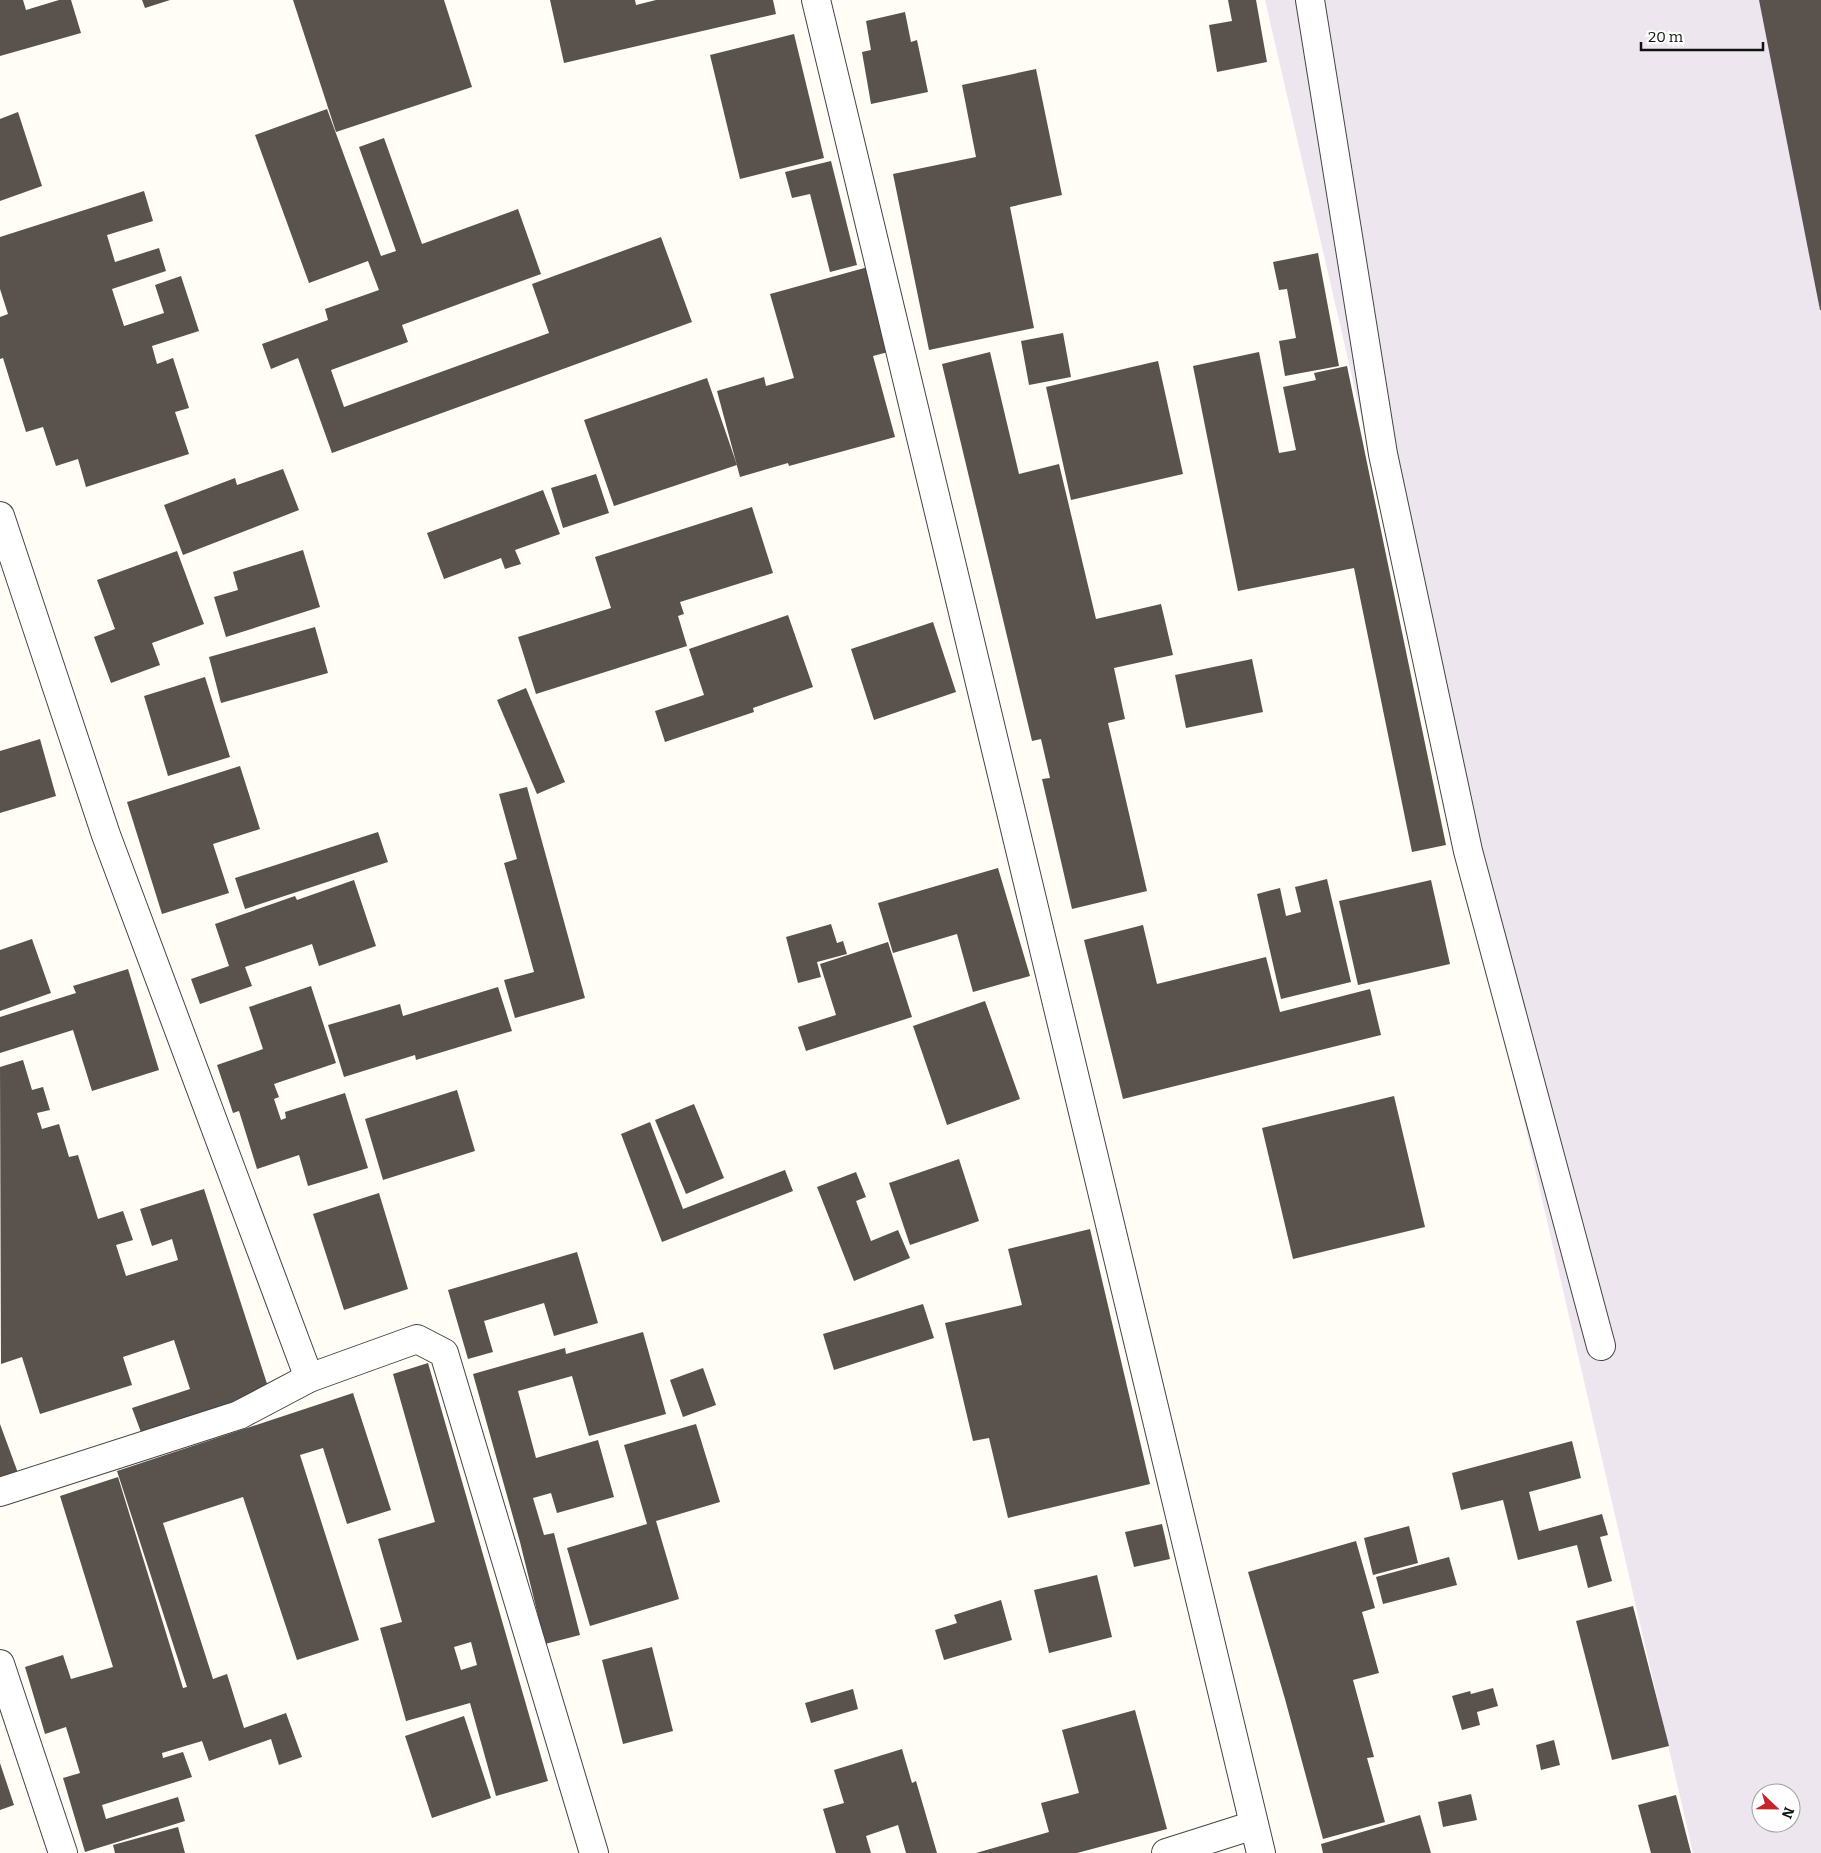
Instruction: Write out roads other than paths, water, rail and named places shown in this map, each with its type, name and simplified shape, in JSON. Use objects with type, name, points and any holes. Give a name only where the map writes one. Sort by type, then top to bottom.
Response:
[{"type":"street","points":[[816,0],[1261,1853]]},
{"type":"street","points":[[1310,0],[1382,454],[1468,851],[1601,1346]]},
{"type":"street","points":[[0,516],[106,835],[309,1378]]},
{"type":"street","points":[[0,1492],[238,1415],[309,1378],[417,1339],[444,1353],[594,1853]]},
{"type":"street","points":[[0,1664],[63,1853]]},
{"type":"street","points":[[1166,1853],[1254,1825]]}]
